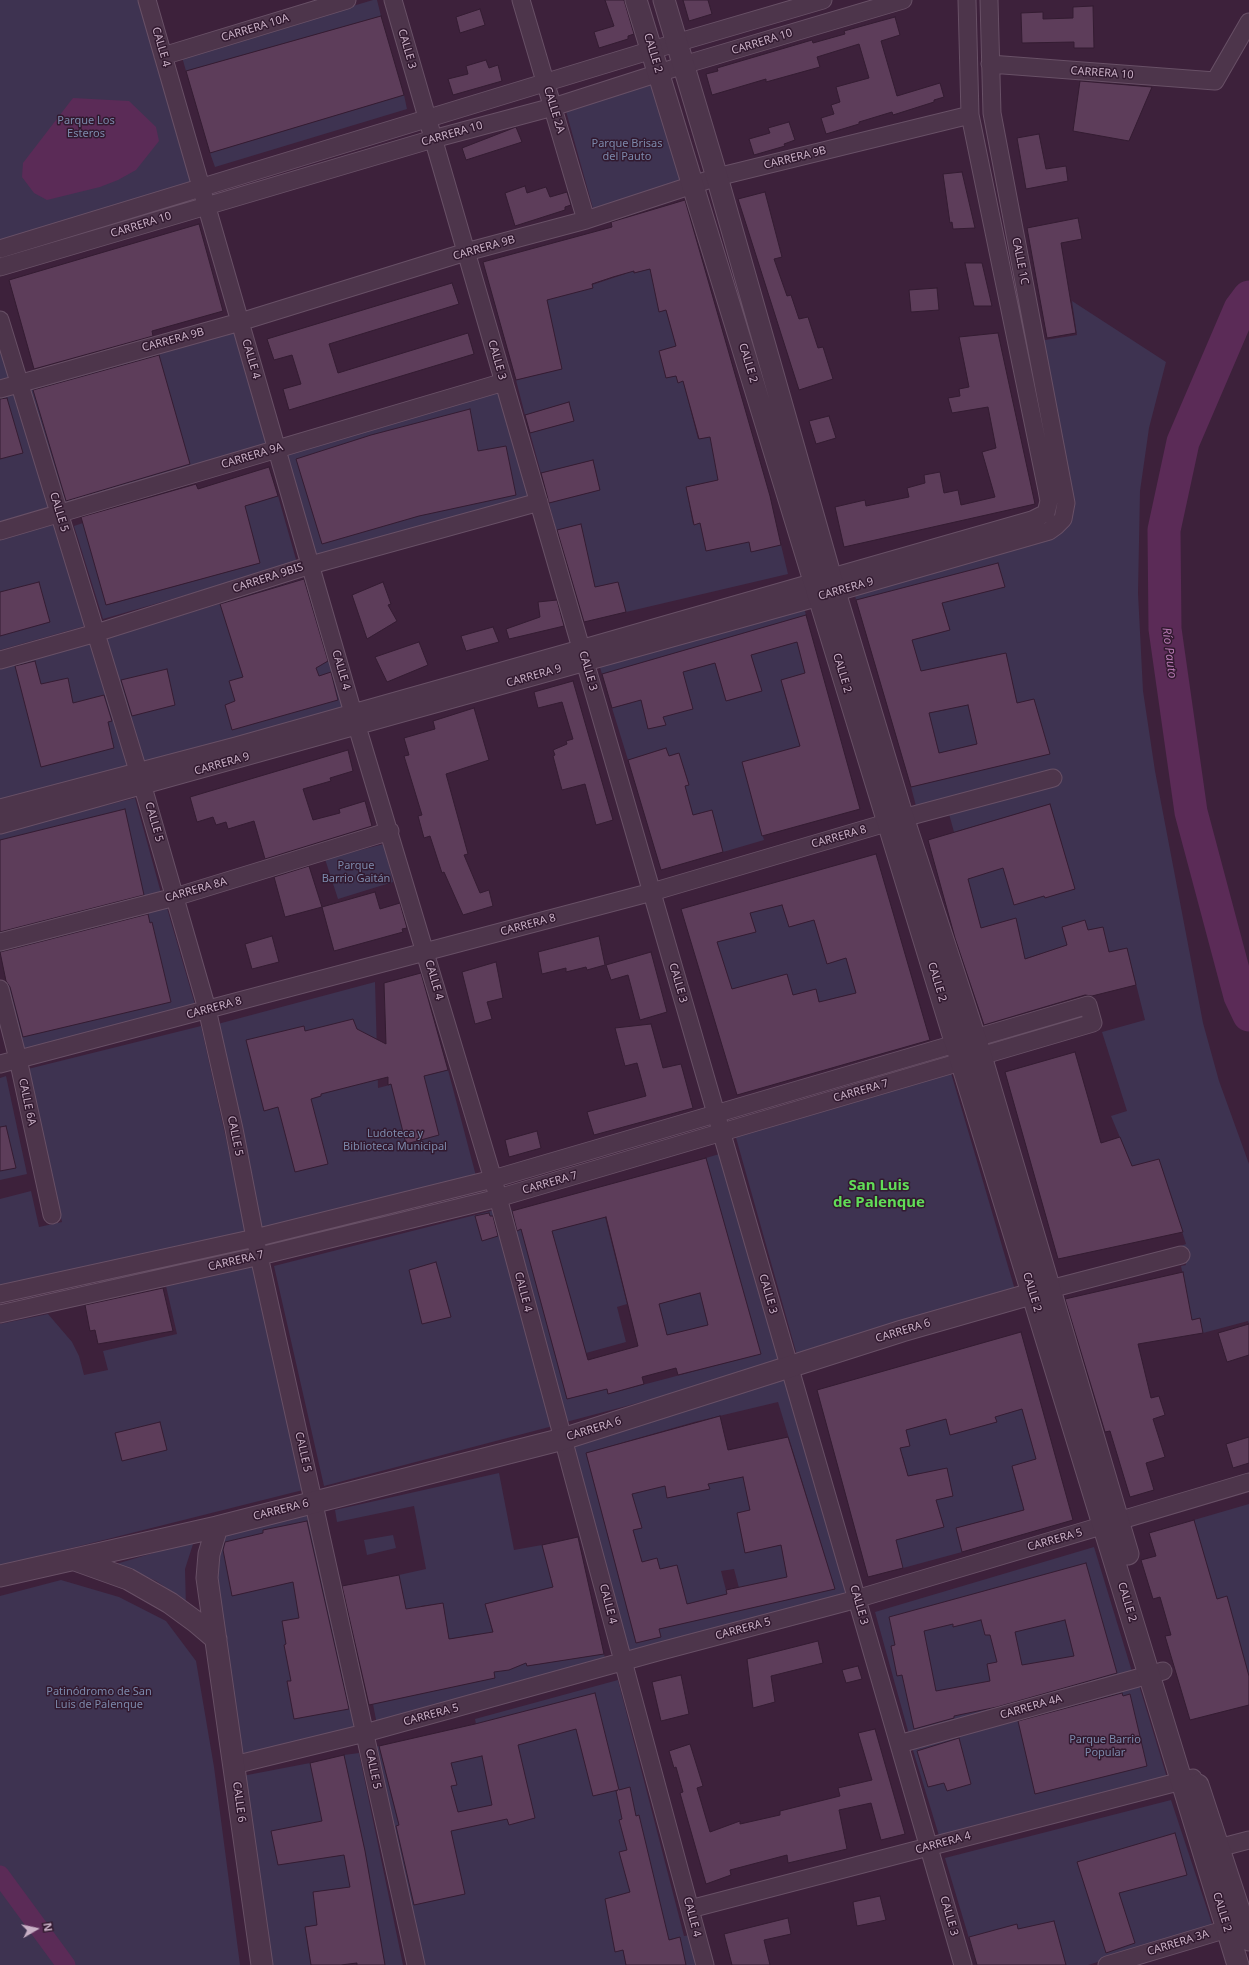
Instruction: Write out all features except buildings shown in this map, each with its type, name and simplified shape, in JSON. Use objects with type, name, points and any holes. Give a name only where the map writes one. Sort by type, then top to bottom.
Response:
[{"type":"street","name":"CALLE 4","points":[[147,0],[356,719],[493,1179],[705,1965]]},
{"type":"street","name":"CARRERA 10A","points":[[163,56],[347,0]]},
{"type":"street","name":"CALLE 3","points":[[393,0],[963,1965]]},
{"type":"street","name":"CALLE 2A","points":[[521,0],[586,220]]},
{"type":"street","name":"CALLE 2","points":[[636,0],[693,185],[825,587],[968,1050],[1211,1850],[1249,1940]]},
{"type":"street","name":"CALLE 2","points":[[664,0],[717,177],[825,587]]},
{"type":"street","name":"CARRERA 10","points":[[0,249],[546,84],[652,50],[823,0]]},
{"type":"street","name":"CARRERA 10","points":[[0,267],[206,205],[553,106],[683,65],[903,0]]},
{"type":"street","name":"CALLE 1C","points":[[966,0],[970,115],[1047,490],[1049,501],[1046,513]]},
{"type":"street","name":"CALLE 1C","points":[[989,0],[992,114],[1060,465],[1066,503],[1063,519]]},
{"type":"street","name":"CARRERA 10","points":[[990,64],[1215,81],[1249,22]]},
{"type":"street","name":"CARRERA 9B","points":[[0,388],[240,322],[466,252],[586,220],[717,177],[970,115]]},
{"type":"street","name":"CALLE 5","points":[[0,320],[141,779],[207,1009],[234,1129],[255,1238],[416,1965]]},
{"type":"street","name":"CARRERA 9A","points":[[0,531],[504,382]]},
{"type":"street","name":"CARRERA 9BIS","points":[[0,660],[96,633],[311,565],[539,502]]},
{"type":"street","name":"CARRERA 9","points":[[825,587],[1032,520],[1046,513]]},
{"type":"street","name":"CARRERA 9","points":[[0,825],[141,779],[825,587],[1049,531],[1063,519]]},
{"type":"street","name":"CARRERA 8","points":[[0,1064],[652,892],[896,820],[1053,778]]},
{"type":"street","name":"CARRERA 9","points":[[0,808],[141,779]]},
{"type":"street","name":"CARRERA 8A","points":[[0,942],[175,896],[390,831]]},
{"type":"street","name":"CALLE 6A","points":[[0,989],[18,1059],[52,1215]]},
{"type":"street","name":"CARRERA 7","points":[[0,1294],[255,1238],[493,1179],[716,1115],[968,1050],[1093,1023],[1088,1005],[968,1050],[722,1132],[498,1198],[260,1256],[0,1314]]},
{"type":"street","name":"CARRERA 6","points":[[0,1576],[217,1527],[563,1439],[902,1331],[1041,1291],[1181,1255]]},
{"type":"street","name":"CARRERA 5","points":[[234,1765],[365,1733],[857,1599],[1249,1482]]},
{"type":"street","name":"CALLE 6","points":[[217,1527],[209,1554],[206,1578],[262,1965]]},
{"type":"street","points":[[75,1560],[128,1579],[170,1603],[216,1639]]},
{"type":"street","name":"CARRERA 4A","points":[[899,1744],[1156,1673]]},
{"type":"street","name":"CARRERA 4","points":[[690,1909],[1189,1780]]},
{"type":"street","points":[[1211,1850],[1249,1840]]},
{"type":"street","name":"CALLE 2","points":[[1211,1850],[1227,1929],[1241,1959]]},
{"type":"street","name":"CARRERA 3A","points":[[1107,1965],[1227,1929]]},
{"type":"green space","name":"Parque Los Esteros","points":[[0,0],[142,0],[192,186],[0,242]]},
{"type":"green space","points":[[377,0],[381,16],[186,71],[182,57]]},
{"type":"green space","name":"Parque Brisas del Pauto","points":[[655,78],[687,183],[594,212],[564,104]]},
{"type":"green space","points":[[404,95],[407,109],[215,167],[210,153]]},
{"type":"green space","points":[[628,247],[634,273],[650,269],[660,312],[666,310],[676,346],[659,351],[666,378],[676,376],[678,382],[683,381],[698,439],[710,437],[728,478],[686,487],[693,524],[700,523],[706,551],[734,545],[747,531],[751,552],[781,545],[788,574],[626,612],[618,582],[595,587],[581,525],[556,531],[549,503],[600,490],[593,460],[541,473],[530,433],[574,421],[569,402],[525,415],[516,380],[562,369],[547,300],[625,274],[619,250]]},
{"type":"green space","points":[[1072,301],[1166,362],[1149,428],[1140,491],[1138,593],[1143,691],[1155,771],[1203,1023],[1219,1081],[1249,1164],[1249,1324],[1248,1321],[1203,1333],[1200,1318],[1192,1320],[1181,1266],[1186,1265],[1181,1246],[1186,1244],[1159,1159],[1132,1166],[1111,1116],[1127,1111],[1102,1032],[1145,1020],[1127,948],[1109,952],[1103,927],[1088,930],[1085,921],[1062,927],[1071,961],[1048,972],[1042,953],[993,969],[1020,934],[1016,919],[981,928],[968,879],[1030,850],[1045,898],[1075,889],[1050,804],[954,832],[949,814],[916,806],[911,787],[1049,754],[1034,699],[1017,703],[1006,653],[959,662],[974,730],[980,743],[939,753],[929,713],[946,710],[935,668],[921,671],[894,645],[950,630],[936,580],[856,600],[854,590],[1061,525],[1039,341],[1077,335]],"holes":[[[948,577],[1004,587],[954,600]]]},
{"type":"green space","points":[[238,327],[272,446],[63,508],[27,385]]},
{"type":"green space","points":[[0,347],[9,379],[0,381]]},
{"type":"green space","points":[[17,385],[55,511],[0,528],[0,390]]},
{"type":"green space","points":[[497,390],[529,498],[316,559],[285,452]]},
{"type":"green space","points":[[278,496],[297,563],[103,619],[74,526],[83,523],[183,524]],"holes":[[[252,532],[260,563],[107,605]]]},
{"type":"green space","points":[[54,523],[85,626],[0,650],[0,539]]},
{"type":"green space","points":[[309,577],[347,709],[143,765],[106,638]]},
{"type":"green space","points":[[803,604],[806,615],[602,674],[598,661]]},
{"type":"green space","points":[[92,640],[130,768],[0,802],[0,666]]},
{"type":"green space","points":[[797,642],[805,673],[781,680],[789,710],[806,705],[826,738],[839,734],[843,747],[813,755],[812,751],[797,735],[800,746],[789,749],[756,815],[764,840],[723,852],[712,810],[693,815],[685,786],[689,784],[679,753],[669,756],[666,748],[628,760],[612,708],[631,703],[629,694],[656,687],[641,700],[648,729],[665,725],[663,717],[683,672],[715,663],[727,701],[762,691],[751,655]]},
{"type":"green space","points":[[135,798],[161,893],[0,932],[0,832]]},
{"type":"green space","name":"Parque Barrio Gaitán","points":[[384,844],[393,882],[338,899],[325,859]]},
{"type":"green space","points":[[782,905],[789,927],[814,920],[827,964],[846,958],[856,993],[830,999],[823,1016],[816,989],[793,995],[787,974],[732,989],[717,942],[756,932],[750,913]]},
{"type":"green space","points":[[167,908],[196,1008],[23,1052],[0,951]]},
{"type":"green space","name":"Ludoteca y Biblioteca Municipal","points":[[375,982],[378,1088],[448,1070],[476,1176],[257,1233],[214,1025]]},
{"type":"green space","points":[[201,1026],[247,1233],[0,1288],[0,1199],[31,1191],[39,1227],[62,1222],[28,1069]]},
{"type":"green space","points":[[951,1073],[1015,1290],[798,1359],[735,1134]]},
{"type":"green space","points":[[6,1076],[27,1174],[0,1180],[0,1078]]},
{"type":"green space","points":[[726,1152],[785,1364],[566,1422],[508,1211],[516,1210],[567,1399],[607,1389],[608,1394],[760,1354],[706,1158]]},
{"type":"green space","points":[[495,1210],[553,1426],[324,1486],[274,1266]]},
{"type":"green space","points":[[605,1217],[627,1304],[617,1307],[626,1342],[586,1353],[552,1231]]},
{"type":"green space","points":[[255,1263],[303,1490],[0,1566],[0,1324],[48,1314],[72,1342],[79,1356],[84,1375],[108,1370],[103,1351],[177,1334],[166,1286]]},
{"type":"green space","points":[[700,1293],[708,1325],[667,1335],[659,1304]]},
{"type":"green space","points":[[982,1372],[1005,1414],[1022,1409],[1036,1459],[1012,1467],[1021,1501],[1030,1508],[956,1528],[962,1552],[903,1568],[892,1527],[911,1536],[944,1527],[936,1500],[953,1496],[947,1468],[929,1472],[924,1493],[919,1473],[908,1476],[903,1457],[895,1450],[909,1445],[906,1430],[946,1419],[950,1434],[997,1422]]},
{"type":"green space","points":[[788,1377],[850,1594],[628,1655],[570,1444]],"holes":[[[778,1402],[835,1589],[659,1629],[661,1637],[636,1643],[586,1453],[694,1422]]]},
{"type":"green space","points":[[499,1473],[514,1550],[542,1545],[553,1587],[485,1604],[497,1649],[480,1652],[477,1634],[449,1639],[443,1603],[421,1606],[426,1634],[406,1610],[399,1575],[426,1569],[414,1506],[337,1522],[335,1510]]},
{"type":"green space","points":[[743,1477],[750,1510],[737,1513],[745,1553],[781,1545],[786,1571],[812,1577],[739,1588],[734,1569],[721,1571],[727,1594],[683,1605],[682,1585],[677,1565],[660,1569],[657,1558],[642,1562],[633,1530],[642,1528],[638,1515],[628,1518],[622,1496],[665,1485],[668,1498],[709,1489],[708,1484]]},
{"type":"green space","points":[[1249,1504],[1249,1676],[1217,1599],[1194,1520]]},
{"type":"green space","points":[[312,1509],[359,1728],[240,1759],[213,1577],[219,1532]]},
{"type":"green space","points":[[393,1535],[396,1548],[367,1555],[364,1540]]},
{"type":"green space","points":[[194,1541],[185,1569],[186,1608],[174,1593],[156,1581],[116,1564]]},
{"type":"green space","points":[[1094,1547],[1133,1675],[910,1738],[875,1612]]},
{"type":"green space","name":"Patinódromo de San Luis de Palenque","points":[[61,1580],[119,1597],[166,1621],[196,1661],[214,1767],[240,1965],[0,1965],[0,1596]]},
{"type":"green space","points":[[604,1654],[606,1662],[377,1725],[373,1704],[495,1678],[492,1664],[525,1660],[527,1666]]},
{"type":"green space","points":[[618,1680],[684,1936],[691,1935],[699,1965],[686,1965],[680,1937],[623,1950],[626,1965],[424,1965],[373,1747],[379,1746],[398,1822],[430,1815],[451,1786],[456,1784],[451,1763],[482,1755],[475,1719]]},
{"type":"green space","name":"Parque Barrio Popular","points":[[1139,1685],[1168,1781],[940,1839],[912,1747]]},
{"type":"green space","points":[[359,1753],[403,1965],[385,1965],[365,1851],[344,1755]]},
{"type":"green space","points":[[310,1763],[331,1857],[344,1855],[350,1887],[313,1892],[317,1925],[305,1927],[311,1965],[266,1965],[237,1777]]},
{"type":"green space","points":[[1171,1800],[1213,1927],[1088,1965],[977,1965],[945,1858]]},
{"type":"shaded area","points":[[73,98],[129,101],[156,127],[159,141],[136,170],[118,180],[100,187],[47,200],[34,193],[22,177],[23,163]]},
{"type":"waterway","name":"Río Pauto","points":[[1249,297],[1240,309],[1183,442],[1164,530],[1165,629],[1191,812],[1240,996],[1249,1015]]},
{"type":"waterway","points":[[0,1875],[66,1965]]},
{"type":"district","name":"San Luis de Palenque","points":[[879,1194]]}]
